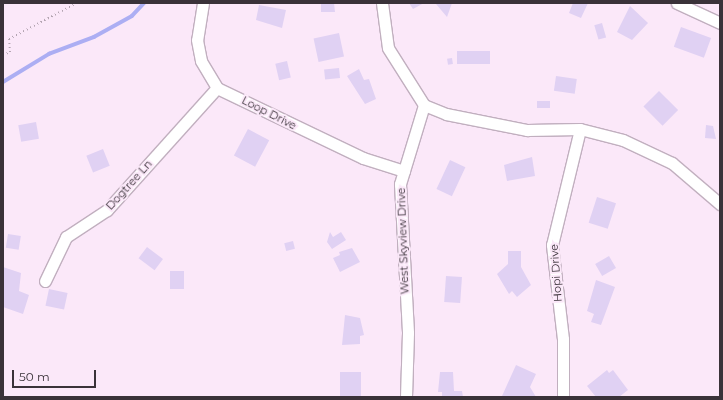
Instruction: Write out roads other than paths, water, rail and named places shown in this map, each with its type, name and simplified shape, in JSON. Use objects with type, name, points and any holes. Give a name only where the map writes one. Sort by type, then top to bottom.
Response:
[{"type":"street","points":[[203,3],[197,40],[201,61],[217,88]]},
{"type":"street","points":[[382,3],[388,48],[424,106],[446,114],[527,130],[580,129],[623,140],[672,163],[720,204]]},
{"type":"street","points":[[677,3],[720,23]]},
{"type":"street","name":"Loop Drive","points":[[217,88],[363,158],[404,171]]},
{"type":"street","name":"Dogtree Ln","points":[[45,281],[66,237],[107,210],[217,88]]},
{"type":"street","name":"West Skyview Drive","points":[[406,397],[408,333],[400,184],[424,106]]},
{"type":"street","name":"Hopi Drive","points":[[564,397],[563,339],[552,245],[580,129]]},
{"type":"waterway","points":[[3,82],[49,54],[94,37],[132,16],[144,3]]}]
